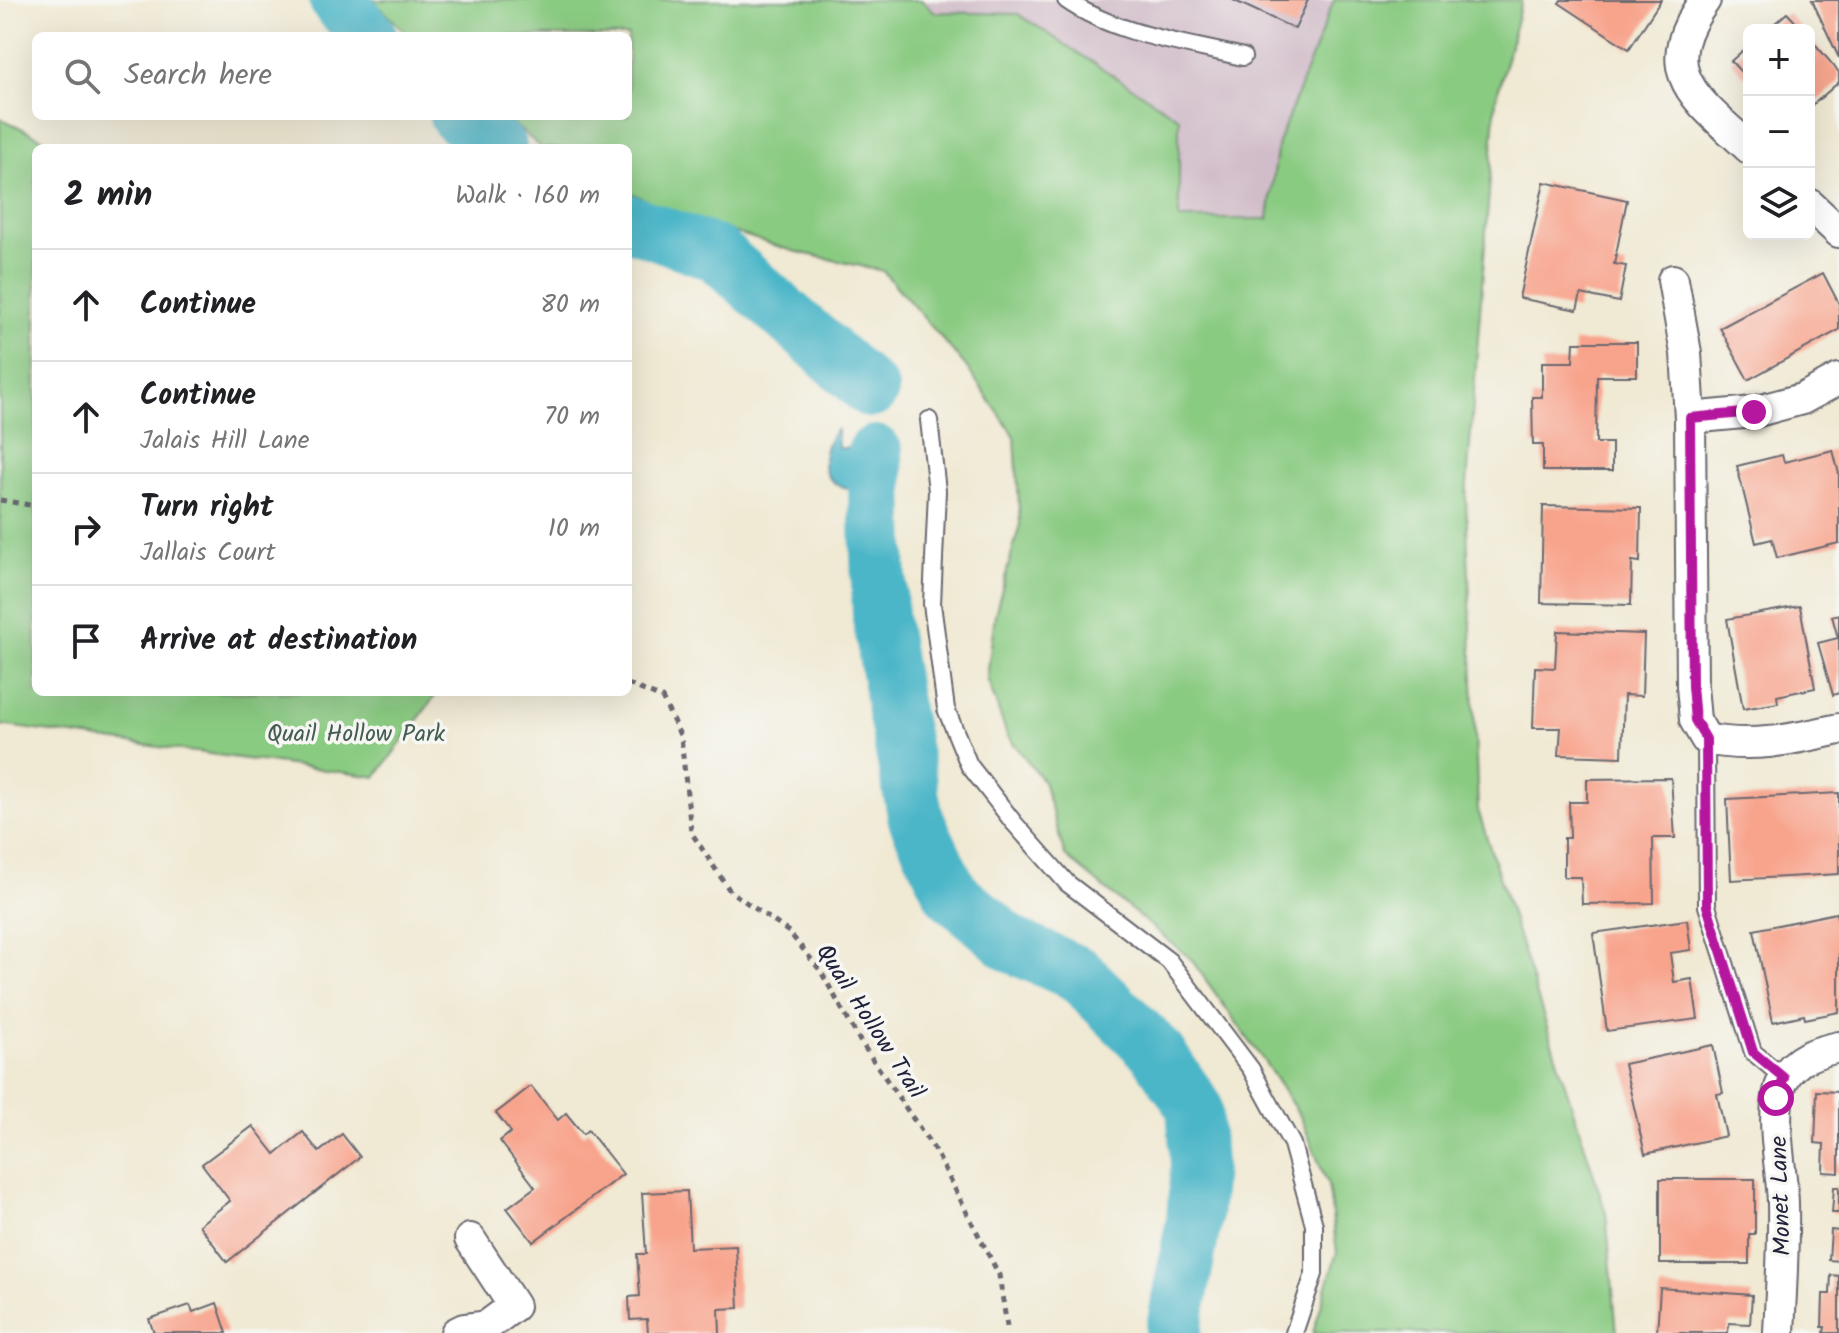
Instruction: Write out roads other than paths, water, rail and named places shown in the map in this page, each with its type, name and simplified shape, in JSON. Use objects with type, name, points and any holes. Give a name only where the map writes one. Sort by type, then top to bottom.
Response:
[{"type":"street","points":[[1705,0],[1684,38],[1680,67],[1687,85],[1743,142]]},
{"type":"street","points":[[1815,210],[1839,232]]},
{"type":"street","points":[[1673,280],[1686,353],[1690,418],[1692,686],[1695,720],[1706,739],[1730,744],[1777,742],[1839,729]]},
{"type":"street","points":[[1690,418],[1754,412],[1802,399],[1839,379]]},
{"type":"street","points":[[1784,1078],[1796,1063],[1814,1053],[1839,1047]]},
{"type":"street","name":"Monet Lane","points":[[1779,1333],[1783,1200],[1776,1098],[1784,1078]]},
{"type":"street","points":[[456,1333],[464,1329],[487,1330],[514,1306],[470,1239]]},
{"type":"lane","points":[[1066,0],[1082,11],[1115,24],[1243,57]]},
{"type":"lane","points":[[929,420],[937,491],[932,604],[946,709],[969,765],[1014,823],[1067,883],[1169,961],[1251,1069],[1292,1144],[1314,1225],[1314,1274],[1294,1333]]},
{"type":"lane","points":[[1706,739],[1707,906],[1753,1052],[1784,1078]]},
{"type":"water","points":[[837,429],[838,448],[854,448],[855,455],[889,456],[889,484],[849,488],[829,477],[825,469],[825,452]]},
{"type":"waterway","points":[[337,0],[365,32]]},
{"type":"waterway","points":[[462,120],[494,144]]},
{"type":"waterway","points":[[632,223],[717,254],[871,390]]},
{"type":"waterway","points":[[875,453],[880,617],[895,710],[916,819],[951,893],[1012,945],[1078,974],[1156,1051],[1194,1106],[1198,1165],[1194,1220],[1173,1333]]},
{"type":"park label","name":"Quail Hollow Park","points":[[356,733]]}]
